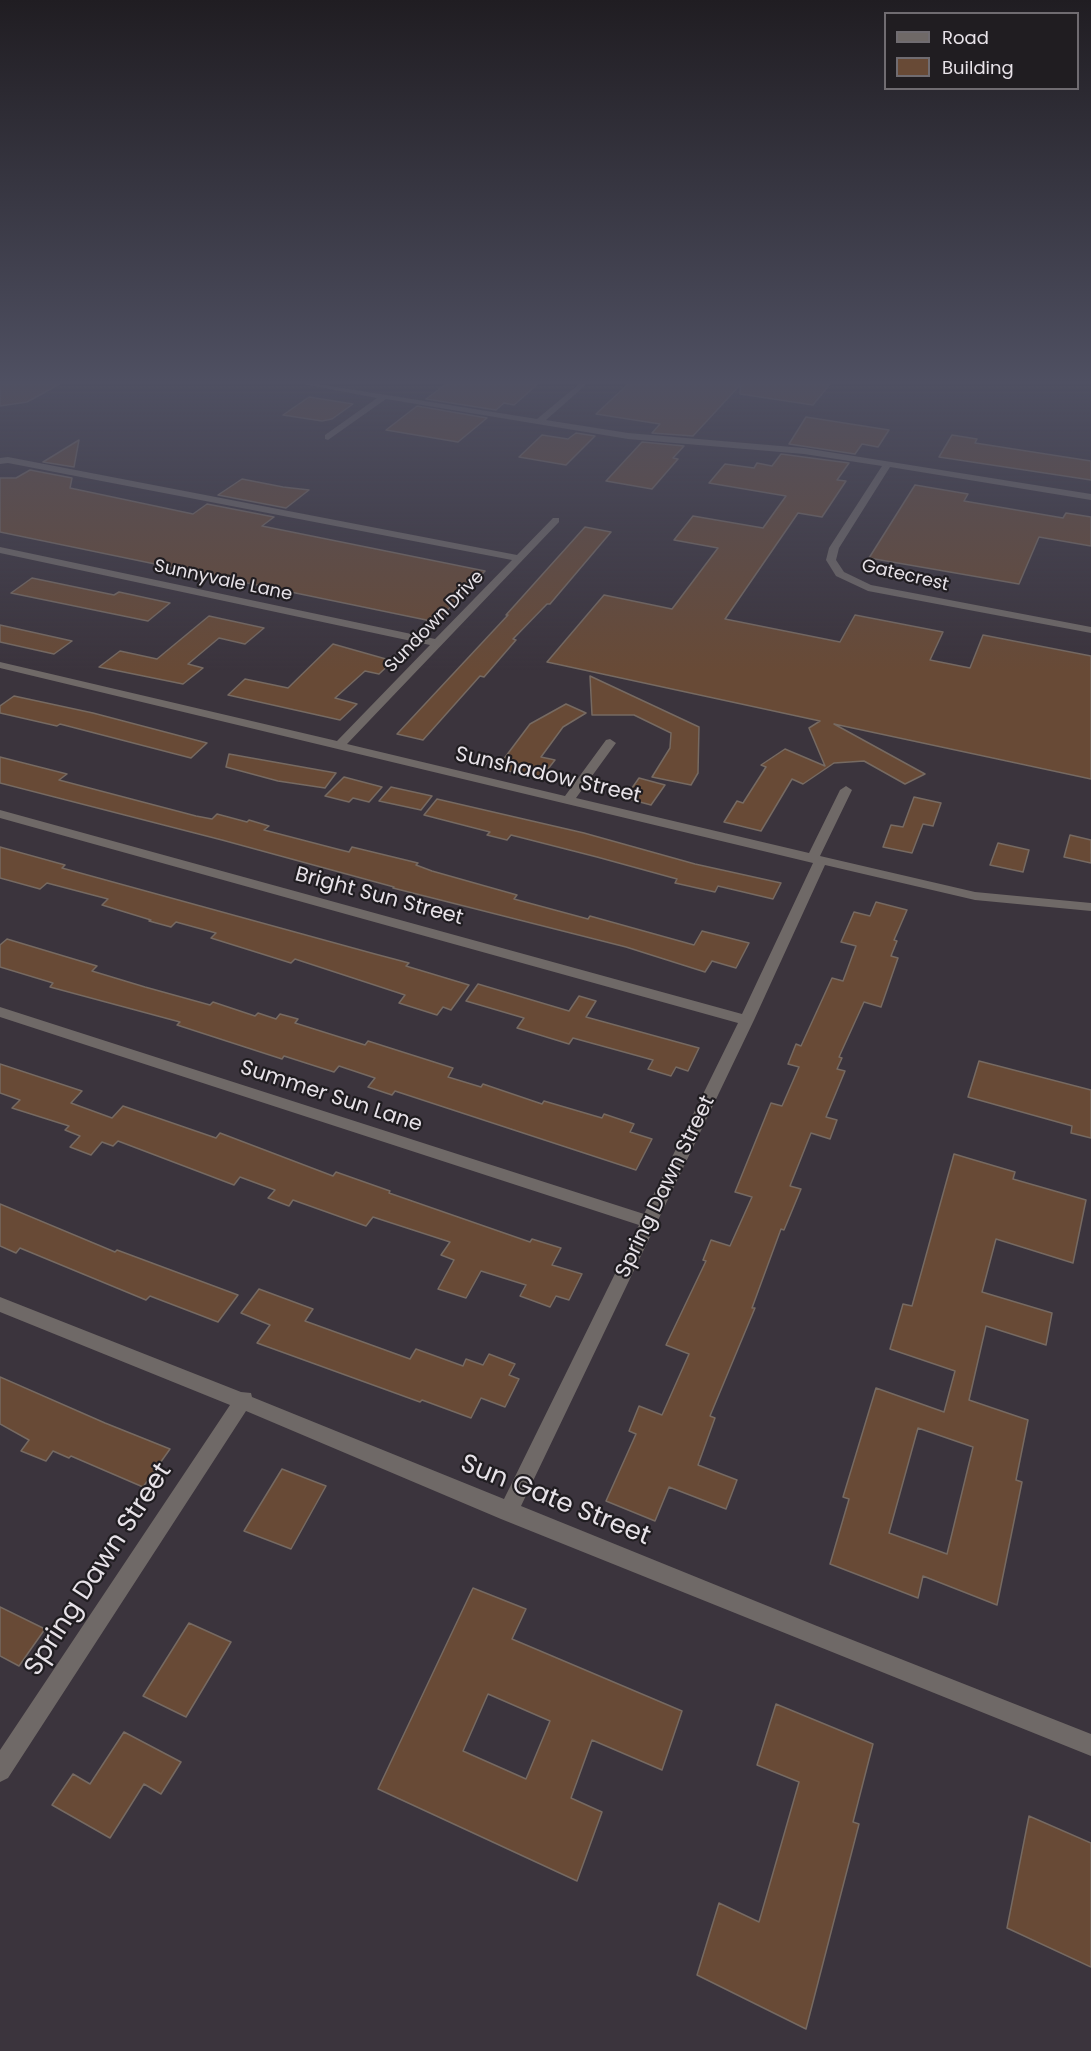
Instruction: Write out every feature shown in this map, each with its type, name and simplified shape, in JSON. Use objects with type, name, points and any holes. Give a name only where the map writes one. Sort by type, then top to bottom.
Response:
[{"type":"street","points":[[111,480],[519,558]]},
{"type":"street","name":"Gatecrest","points":[[878,480],[834,548],[831,560],[840,574],[868,588],[1091,630]]},
{"type":"street","points":[[985,480],[1091,497]]},
{"type":"street","name":"Sundown Drive","points":[[338,747],[556,520]]},
{"type":"street","name":"Sunnyvale Lane","points":[[0,550],[438,643]]},
{"type":"street","name":"Sunshadow Street","points":[[0,665],[338,747],[975,896],[1091,907]]},
{"type":"street","points":[[567,801],[610,743]]},
{"type":"street","name":"Spring Dawn Street","points":[[508,1512],[747,1020],[846,790]]},
{"type":"street","name":"Bright Sun Street","points":[[0,814],[747,1020]]},
{"type":"street","name":"Summer Sun Lane","points":[[0,1012],[649,1222]]},
{"type":"street","name":"Sun Gate Street","points":[[0,1304],[244,1399],[508,1512],[1091,1745]]},
{"type":"street","name":"Spring Dawn Street","points":[[0,1770],[244,1399]]},
{"type":"building","points":[[0,480],[72,480],[70,488],[193,514],[207,504],[274,517],[262,526],[485,571],[436,622],[0,532]]},
{"type":"building","points":[[241,480],[309,490],[286,508],[218,495]]},
{"type":"building","points":[[607,480],[660,480],[652,489]]},
{"type":"building","points":[[712,480],[846,481],[822,517],[798,513],[725,619],[840,642],[855,615],[943,632],[930,660],[970,668],[983,635],[1091,656],[1091,779],[834,724],[925,774],[905,784],[864,761],[834,763],[803,784],[792,779],[761,831],[724,822],[737,801],[743,803],[766,767],[761,765],[785,749],[825,766],[809,728],[820,721],[547,662],[604,595],[672,609],[718,548],[674,540],[693,516],[763,528],[786,496],[709,483]]},
{"type":"building","points":[[915,485],[968,494],[964,501],[1063,518],[1066,513],[1091,517],[1091,546],[1039,537],[1019,584],[869,558]]},
{"type":"building","points":[[585,527],[611,532],[550,604],[547,604],[513,639],[516,640],[484,677],[480,676],[423,740],[397,734],[508,615],[506,615]]},
{"type":"building","points":[[32,578],[114,595],[119,592],[170,603],[148,621],[11,593]]},
{"type":"building","points":[[209,616],[264,628],[245,644],[219,638],[188,664],[203,668],[183,684],[99,667],[120,651],[157,659]]},
{"type":"building","points":[[0,625],[72,641],[54,654],[0,642]]},
{"type":"building","points":[[333,644],[393,661],[379,674],[365,671],[335,698],[357,704],[340,720],[228,695],[245,679],[288,688]]},
{"type":"building","points":[[590,676],[699,727],[698,773],[691,785],[652,777],[670,748],[671,733],[634,715],[592,715]]},
{"type":"building","points":[[14,696],[93,713],[207,743],[191,758],[60,724],[57,726],[0,713],[0,706]]},
{"type":"building","points":[[566,704],[586,713],[563,727],[541,757],[555,760],[540,779],[497,768],[530,724]]},
{"type":"building","points":[[229,754],[336,773],[325,788],[278,781],[226,767]]},
{"type":"building","points":[[0,757],[67,774],[59,780],[196,816],[212,819],[217,814],[247,822],[249,820],[269,826],[264,830],[337,849],[349,852],[352,847],[418,863],[416,865],[432,871],[517,895],[514,899],[588,919],[590,916],[694,945],[702,931],[749,943],[736,968],[712,961],[705,972],[626,947],[393,888],[222,840],[0,783]]},
{"type":"building","points":[[344,777],[382,787],[369,802],[353,798],[349,802],[325,796]]},
{"type":"building","points":[[639,778],[665,785],[651,805],[625,798]]},
{"type":"building","points":[[391,787],[432,796],[421,810],[379,801]]},
{"type":"building","points":[[914,797],[941,803],[933,826],[923,824],[912,853],[883,847],[891,825],[903,827]]},
{"type":"building","points":[[437,799],[584,833],[695,864],[781,883],[773,899],[718,886],[715,892],[675,883],[677,879],[597,857],[511,835],[507,840],[487,835],[490,832],[424,815]]},
{"type":"building","points":[[1070,835],[1091,840],[1091,863],[1064,857]]},
{"type":"building","points":[[998,843],[1029,850],[1023,872],[990,865]]},
{"type":"building","points":[[0,847],[65,865],[62,868],[409,963],[406,966],[469,985],[451,1010],[443,1007],[437,1015],[399,1003],[405,995],[295,959],[291,963],[211,938],[216,933],[176,922],[171,927],[102,905],[108,899],[47,883],[40,889],[0,878]]},
{"type":"building","points":[[876,902],[907,910],[894,940],[897,941],[891,956],[898,958],[881,1007],[864,1002],[839,1057],[842,1058],[837,1069],[845,1071],[826,1117],[837,1120],[830,1139],[811,1133],[790,1186],[801,1189],[784,1230],[781,1229],[752,1308],[755,1308],[710,1416],[715,1418],[698,1465],[737,1480],[726,1509],[669,1487],[655,1521],[606,1501],[636,1434],[629,1431],[639,1406],[662,1415],[689,1354],[666,1345],[706,1261],[703,1260],[711,1240],[730,1246],[752,1197],[735,1192],[771,1103],[782,1106],[799,1067],[788,1064],[796,1044],[801,1046],[832,978],[843,981],[856,946],[841,942],[854,912],[870,916]]},
{"type":"building","points":[[7,939],[97,966],[92,971],[210,1005],[213,1002],[255,1016],[258,1013],[276,1019],[280,1014],[298,1019],[295,1023],[365,1045],[368,1041],[453,1068],[448,1077],[481,1087],[483,1084],[542,1104],[544,1101],[602,1118],[604,1114],[634,1124],[630,1132],[652,1139],[636,1170],[395,1091],[392,1095],[368,1087],[375,1078],[339,1066],[334,1072],[284,1056],[282,1059],[177,1025],[180,1022],[50,987],[53,983],[0,967],[0,945]]},
{"type":"building","points":[[478,984],[569,1011],[579,996],[596,1001],[586,1017],[699,1048],[688,1071],[676,1067],[671,1076],[648,1069],[653,1060],[573,1038],[569,1044],[517,1028],[524,1018],[466,1001]]},
{"type":"building","points":[[979,1061],[1091,1090],[1091,1138],[1071,1133],[1072,1126],[968,1097]]},
{"type":"building","points":[[0,1064],[82,1091],[71,1103],[112,1118],[123,1106],[216,1138],[220,1133],[333,1176],[336,1172],[530,1242],[532,1239],[561,1248],[552,1265],[582,1274],[569,1300],[556,1296],[550,1307],[520,1296],[526,1285],[481,1271],[466,1298],[438,1289],[454,1260],[441,1255],[450,1242],[373,1217],[366,1226],[293,1200],[289,1206],[268,1198],[275,1190],[240,1177],[234,1185],[118,1141],[113,1146],[102,1142],[91,1155],[70,1147],[80,1136],[65,1130],[69,1126],[12,1108],[20,1100],[0,1093]]},
{"type":"building","points":[[954,1154],[1015,1172],[1013,1179],[1086,1200],[1073,1263],[996,1239],[982,1292],[1052,1313],[1046,1345],[986,1326],[969,1400],[1028,1420],[1016,1480],[1022,1482],[997,1605],[923,1576],[918,1598],[830,1564],[849,1499],[843,1497],[876,1388],[944,1412],[955,1371],[890,1349],[903,1304],[912,1306]],"holes":[[[918,1428],[973,1447],[947,1554],[889,1533]]]},
{"type":"building","points":[[0,1204],[115,1252],[117,1250],[238,1295],[218,1322],[150,1296],[146,1300],[20,1248],[16,1253],[0,1246]]},
{"type":"building","points":[[259,1289],[313,1309],[305,1321],[410,1359],[416,1349],[463,1366],[466,1359],[483,1365],[489,1354],[515,1364],[509,1375],[519,1379],[505,1407],[481,1398],[471,1418],[422,1400],[420,1402],[257,1343],[270,1325],[241,1313]]},
{"type":"building","points":[[0,1377],[170,1449],[143,1487],[71,1456],[69,1458],[53,1451],[46,1461],[21,1451],[29,1440],[0,1424]]},
{"type":"building","points":[[282,1469],[326,1486],[291,1549],[244,1531]]},
{"type":"building","points":[[473,1588],[526,1609],[512,1639],[682,1711],[662,1770],[592,1740],[571,1798],[602,1812],[577,1881],[378,1789]],"holes":[[[488,1694],[550,1721],[526,1779],[463,1751]]]},
{"type":"building","points":[[0,1607],[45,1629],[19,1666],[0,1656]]},
{"type":"building","points":[[189,1623],[231,1642],[186,1717],[143,1696]]},
{"type":"building","points":[[776,1704],[873,1744],[853,1822],[859,1824],[806,2029],[697,1975],[719,1903],[759,1922],[799,1782],[757,1765]]},
{"type":"building","points":[[124,1732],[181,1762],[161,1794],[144,1784],[110,1838],[52,1805],[73,1774],[90,1784]]},
{"type":"building","points":[[1029,1816],[1091,1843],[1091,1967],[1007,1928]]}]
